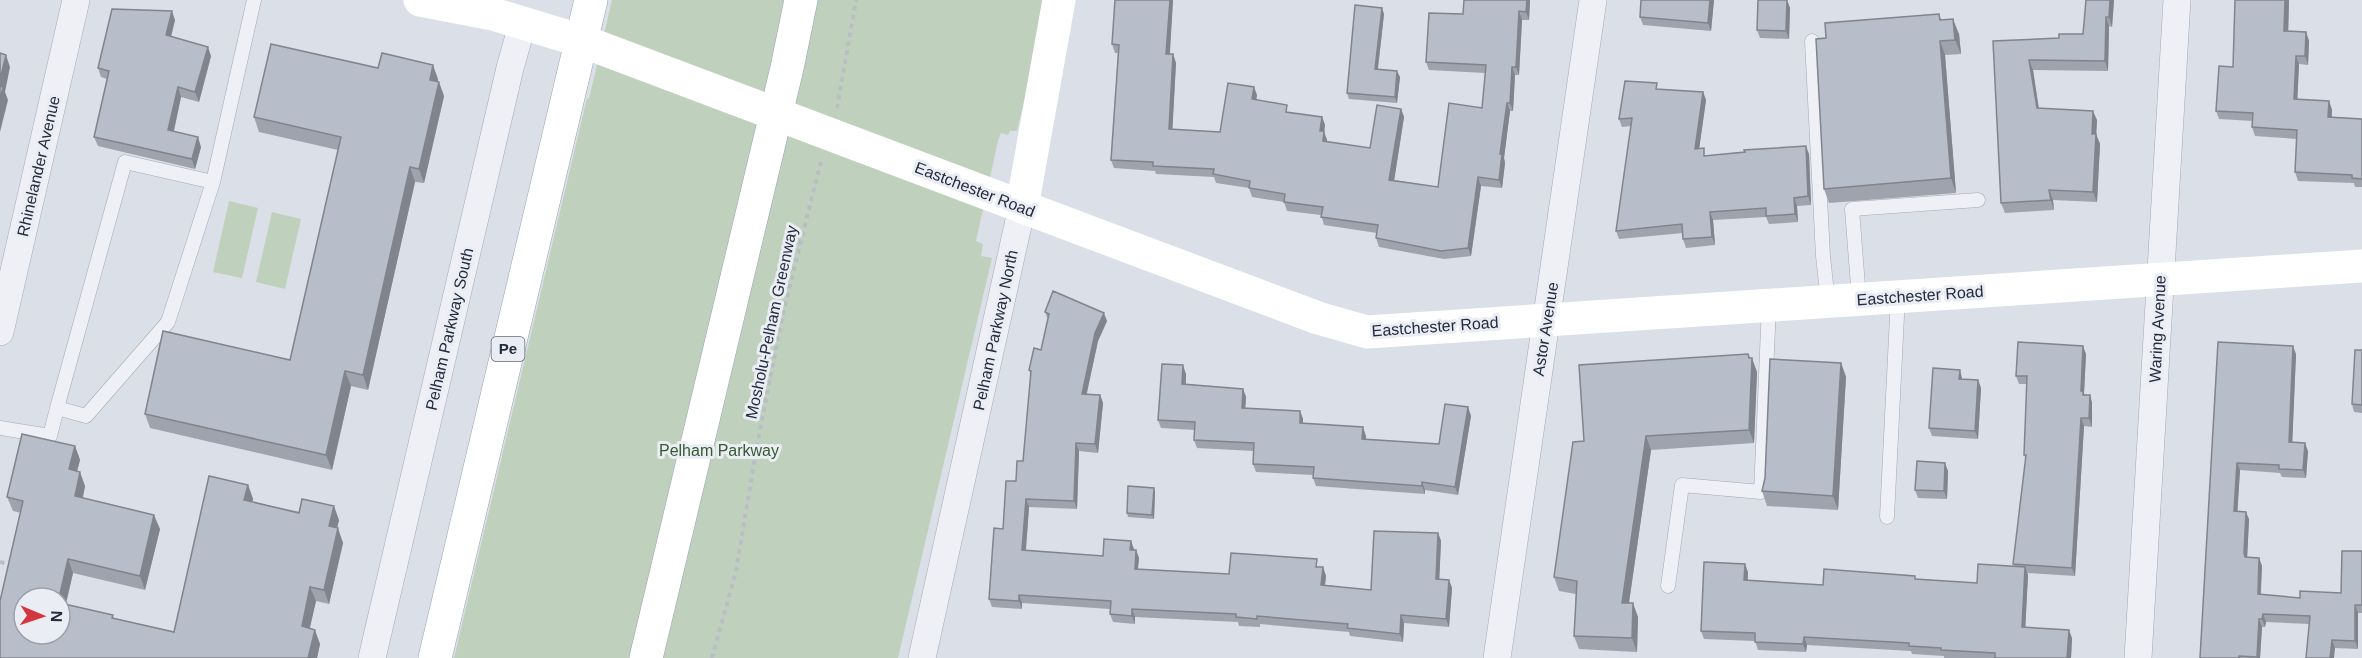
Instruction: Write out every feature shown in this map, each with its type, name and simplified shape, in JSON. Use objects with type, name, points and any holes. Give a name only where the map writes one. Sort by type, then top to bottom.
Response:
[{"type":"main road","name":"Eastchester Road","points":[[420,0],[525,11],[582,41],[775,115],[1318,318],[1367,332],[2362,266]]},
{"type":"main road","name":"Pe","points":[[435,658],[591,0]]},
{"type":"main road","points":[[646,658],[801,0]]},
{"type":"main road","name":"Pelham Parkway North","points":[[1022,207],[1059,0]]},
{"type":"street","name":"Rhinelander Avenue","points":[[0,332],[76,0]]},
{"type":"street","name":"Astor Avenue","points":[[1497,658],[1593,0]]},
{"type":"street","name":"Waring Avenue","points":[[2138,658],[2177,0]]},
{"type":"street","name":"Pelham Parkway South","points":[[372,658],[525,11]]},
{"type":"street","name":"Pelham Parkway North","points":[[922,658],[1022,207]]},
{"type":"lane","points":[[57,408],[86,416],[168,322],[213,182],[254,0]]},
{"type":"lane","points":[[1812,41],[1824,256],[1844,300]]},
{"type":"lane","points":[[0,428],[50,436],[125,162],[213,182]]},
{"type":"lane","points":[[1844,300],[1851,209],[1978,200]]},
{"type":"lane","points":[[1887,517],[1898,296]]},
{"type":"lane","points":[[1668,586],[1682,484],[1761,492],[1769,306]]},
{"type":"path","points":[[839,98],[856,0]]},
{"type":"path","name":"Mosholu-Pelham Greenway","points":[[712,658],[736,571],[758,440],[781,325],[818,168]]},
{"type":"path","points":[[0,562],[17,566]]},
{"type":"green space","name":"Pelham Parkway","points":[[612,0],[1048,0],[1017,131],[1010,131],[1008,135],[1001,133],[998,141],[976,241],[983,244],[981,256],[992,258],[898,658],[454,658]]},
{"type":"green space","points":[[229,201],[258,208],[242,278],[213,272]]},
{"type":"green space","points":[[272,212],[301,219],[285,289],[256,282]]},
{"type":"building","points":[[1115,0],[1170,0],[1166,54],[1173,54],[1169,129],[1220,132],[1228,83],[1254,87],[1252,99],[1287,105],[1286,112],[1322,117],[1320,131],[1324,131],[1323,141],[1370,148],[1377,105],[1401,109],[1389,180],[1438,187],[1449,103],[1482,108],[1486,65],[1426,62],[1429,13],[1463,14],[1464,0],[1527,0],[1526,12],[1519,11],[1516,67],[1512,67],[1510,103],[1507,103],[1499,180],[1478,177],[1468,248],[1441,251],[1376,238],[1378,225],[1321,217],[1323,207],[1284,202],[1285,194],[1249,188],[1250,181],[1213,174],[1214,169],[1153,166],[1153,162],[1111,160],[1119,45],[1112,44]]},
{"type":"building","points":[[1641,0],[1710,0],[1708,23],[1640,17]]},
{"type":"building","points":[[1758,0],[1787,0],[1786,31],[1757,30]]},
{"type":"building","points":[[2086,0],[2110,0],[2109,17],[2106,17],[2105,61],[2029,60],[2037,108],[2093,111],[2092,134],[2096,134],[2093,192],[2049,190],[2051,200],[2001,203],[1993,41],[2059,38],[2059,34],[2083,34]]},
{"type":"building","points":[[2235,0],[2285,0],[2284,31],[2306,32],[2305,56],[2296,56],[2294,99],[2329,101],[2328,117],[2362,119],[2362,179],[2352,178],[2352,175],[2295,172],[2297,130],[2252,127],[2253,113],[2216,111],[2219,66],[2233,67]]},
{"type":"building","points":[[1355,5],[1382,8],[1375,69],[1397,71],[1395,97],[1347,93]]},
{"type":"building","points":[[112,9],[172,11],[166,35],[208,47],[195,92],[178,87],[168,130],[198,137],[192,159],[94,137],[109,71],[98,68]]},
{"type":"building","points":[[1939,14],[1940,20],[1953,19],[1955,40],[1940,41],[1951,178],[1824,189],[1816,39],[1826,38],[1825,23]]},
{"type":"building","points":[[271,44],[378,68],[382,53],[433,65],[430,80],[439,82],[419,169],[410,167],[363,375],[345,371],[326,455],[145,414],[163,331],[290,360],[341,137],[254,117]]},
{"type":"building","points":[[0,53],[6,55],[0,80]]},
{"type":"building","points":[[1625,81],[1657,83],[1656,89],[1703,92],[1695,149],[1704,148],[1704,156],[1745,152],[1744,150],[1806,146],[1808,196],[1794,198],[1795,214],[1766,216],[1766,208],[1710,212],[1712,237],[1683,239],[1682,224],[1616,231],[1632,118],[1619,119]]},
{"type":"building","points":[[1053,291],[1104,313],[1095,333],[1082,394],[1100,395],[1095,444],[1076,443],[1074,501],[1026,499],[1022,550],[1103,556],[1104,539],[1131,541],[1130,550],[1136,550],[1135,569],[1229,574],[1231,553],[1317,559],[1316,567],[1323,567],[1321,585],[1371,590],[1374,531],[1438,533],[1436,579],[1449,580],[1446,619],[1401,615],[1400,634],[1347,628],[1348,624],[1257,616],[1257,619],[1236,617],[1236,614],[1132,609],[1132,616],[1110,614],[1111,601],[1019,595],[1019,601],[989,599],[994,528],[1003,529],[1006,481],[1016,481],[1017,461],[1023,461],[1031,371],[1029,370],[1034,348],[1041,350],[1049,314],[1045,312]]},
{"type":"building","points":[[2018,342],[2083,346],[2081,391],[2083,395],[2090,395],[2089,418],[2081,418],[2072,568],[2013,564],[2026,455],[2024,455],[2027,376],[2016,376]]},
{"type":"building","points":[[2218,342],[2293,346],[2289,442],[2305,443],[2303,470],[2279,469],[2279,465],[2237,463],[2234,511],[2246,512],[2244,553],[2245,557],[2259,558],[2258,594],[2300,598],[2300,591],[2341,593],[2342,551],[2362,551],[2362,605],[2355,605],[2355,641],[2332,640],[2330,658],[2306,658],[2310,616],[2263,614],[2262,619],[2259,619],[2257,657],[2200,658]]},
{"type":"building","points":[[2355,350],[2362,350],[2362,405],[2352,404]]},
{"type":"building","points":[[1748,354],[1749,358],[1752,358],[1749,430],[1646,436],[1622,603],[1633,603],[1632,638],[1574,636],[1577,581],[1554,577],[1573,442],[1584,441],[1579,365]]},
{"type":"building","points":[[1770,359],[1841,363],[1833,496],[1762,491],[1765,478]]},
{"type":"building","points":[[1162,364],[1183,365],[1182,384],[1243,389],[1242,408],[1300,411],[1300,423],[1363,427],[1362,439],[1439,444],[1445,404],[1468,407],[1455,487],[1422,482],[1422,486],[1313,478],[1314,467],[1253,464],[1254,443],[1194,440],[1195,422],[1158,420]]},
{"type":"building","points":[[1933,368],[1960,370],[1959,379],[1978,380],[1975,431],[1929,428]]},
{"type":"building","points":[[22,434],[75,446],[69,469],[80,472],[75,496],[154,515],[140,576],[68,559],[62,586],[12,586],[12,646],[72,646],[72,606],[113,615],[112,618],[174,632],[209,476],[248,485],[244,500],[299,513],[302,499],[334,506],[329,526],[338,528],[324,590],[310,587],[302,626],[315,630],[308,658],[0,658],[0,601],[23,501],[7,497]]},
{"type":"building","points":[[1917,461],[1945,463],[1944,491],[1915,490]]},
{"type":"building","points":[[1128,486],[1154,488],[1152,515],[1127,513]]},
{"type":"building","points":[[1704,562],[1745,564],[1744,580],[1823,585],[1824,569],[1977,583],[1978,564],[2025,567],[2022,627],[2069,630],[2067,658],[1995,658],[1995,653],[1941,650],[1941,648],[1909,646],[1909,643],[1804,637],[1803,644],[1755,642],[1755,633],[1701,631]]}]
